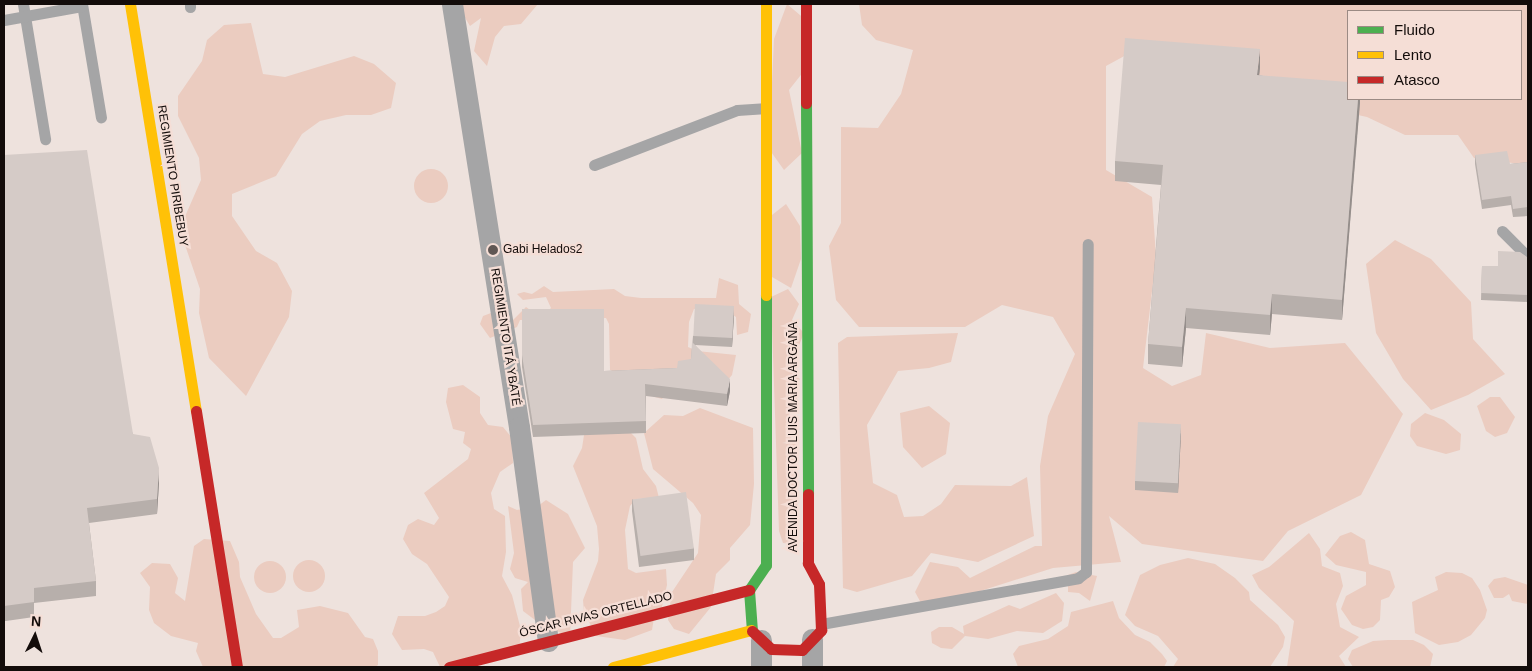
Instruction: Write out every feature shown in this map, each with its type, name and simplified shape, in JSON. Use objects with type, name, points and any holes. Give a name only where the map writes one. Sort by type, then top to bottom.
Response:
[{"type":"street","name":"REGIMIENTO PIRIBEBUY","points":[[130,4],[237,667]]},
{"type":"street","name":"REGIMIENTO ITÁ YBATÉ","points":[[452,4],[519,427],[548,642]]},
{"type":"street","points":[[761,667],[749,590],[770,565],[766,4]]},
{"type":"street","name":"AVENIDA DOCTOR LUIS MARIA ARGAÑA","points":[[806,4],[808,563],[819,584],[816,632]]},
{"type":"street","points":[[792,564],[808,563]]},
{"type":"street","name":"ÓSCAR RIVAS ORTELLADO","points":[[449,667],[749,590]]},
{"type":"street","points":[[756,635],[771,650],[802,650],[816,632]]},
{"type":"street","points":[[812,667],[816,632]]},
{"type":"street","points":[[613,667],[756,635]]},
{"type":"lane","points":[[23,4],[45,139]]},
{"type":"lane","points":[[4,20],[82,5],[101,117]]},
{"type":"lane","points":[[594,164],[737,110],[766,108]]},
{"type":"lane","points":[[1502,231],[1528,256]]},
{"type":"lane","points":[[816,632],[1078,578],[1086,572],[1088,244]]},
{"type":"shaded area","points":[[462,4],[538,4],[521,24],[504,26],[495,37],[487,66],[474,51],[481,18],[470,26],[464,16]]},
{"type":"shaded area","points":[[787,4],[807,21],[808,66],[789,90],[802,153],[784,170],[769,149],[774,39]]},
{"type":"shaded area","points":[[859,4],[1528,4],[1528,165],[1474,158],[1458,135],[1405,135],[1367,117],[1229,87],[1128,54],[1106,66],[1106,170],[1152,197],[1156,257],[1143,368],[1172,386],[1201,375],[1206,333],[1270,348],[1345,343],[1403,414],[1361,495],[1288,531],[1263,561],[1142,544],[1109,516],[1121,562],[1053,568],[946,602],[921,603],[915,592],[930,562],[958,567],[970,578],[1035,546],[1042,546],[1040,466],[1048,416],[1075,354],[1053,317],[1002,305],[965,327],[859,327],[836,300],[829,246],[841,223],[841,127],[878,128],[901,94],[913,50],[876,40],[862,25]]},
{"type":"shaded area","points":[[251,23],[263,74],[285,77],[354,56],[374,64],[396,83],[391,108],[371,115],[346,115],[320,121],[302,134],[276,176],[232,194],[232,216],[256,251],[277,263],[292,291],[289,317],[246,396],[209,358],[199,313],[200,289],[184,242],[183,221],[201,180],[199,158],[178,116],[178,96],[202,61],[207,40],[224,25]]},
{"type":"shaded area","points":[[431,169],[443,174],[448,186],[443,198],[431,203],[419,198],[414,186],[419,174]]},
{"type":"shaded area","points":[[786,204],[800,226],[801,259],[791,288],[772,277],[772,215]]},
{"type":"shaded area","points":[[1395,240],[1431,259],[1471,302],[1473,339],[1505,374],[1468,395],[1431,410],[1403,379],[1376,333],[1366,264]]},
{"type":"shaded area","points":[[719,278],[738,285],[739,304],[751,314],[748,332],[737,335],[736,317],[729,312],[694,309],[689,322],[688,347],[697,351],[736,355],[732,375],[727,381],[670,391],[662,399],[655,397],[651,387],[610,370],[609,324],[606,318],[520,320],[517,327],[490,338],[480,324],[483,316],[491,313],[513,320],[526,307],[533,312],[546,313],[551,308],[546,297],[523,300],[517,294],[524,292],[532,294],[544,286],[553,292],[614,289],[625,296],[641,298],[716,298]]},
{"type":"shaded area","points":[[788,289],[799,304],[792,320],[804,333],[789,370],[800,379],[791,390],[799,402],[789,413],[793,435],[788,442],[782,443],[796,444],[798,533],[794,544],[783,543],[779,531],[771,297]]},
{"type":"shaded area","points":[[958,333],[951,362],[929,368],[898,371],[867,425],[873,483],[897,495],[904,517],[923,516],[941,504],[955,485],[1011,486],[1027,477],[1034,536],[978,562],[931,553],[912,576],[857,592],[843,588],[838,343],[847,337]]},
{"type":"shaded area","points":[[463,385],[480,397],[480,413],[488,425],[503,427],[512,438],[513,463],[500,472],[491,493],[494,509],[505,516],[506,552],[502,576],[512,595],[521,630],[519,651],[440,667],[433,652],[424,649],[402,650],[392,634],[398,616],[425,616],[436,612],[445,606],[449,597],[427,564],[412,554],[403,539],[408,525],[418,519],[434,525],[439,518],[424,493],[468,459],[471,449],[463,443],[465,432],[453,429],[446,402],[448,388]]},
{"type":"shaded area","points":[[1490,397],[1500,397],[1515,417],[1507,433],[1495,437],[1486,431],[1477,406]]},
{"type":"shaded area","points":[[929,406],[950,423],[946,454],[922,468],[903,447],[900,413]]},
{"type":"shaded area","points":[[700,408],[753,428],[754,484],[750,525],[730,548],[730,560],[716,574],[711,607],[689,634],[674,629],[668,620],[672,592],[698,553],[701,515],[693,503],[653,469],[644,433],[664,415],[683,416]]},
{"type":"shaded area","points":[[1425,413],[1444,420],[1461,434],[1460,450],[1446,454],[1417,446],[1410,436],[1411,424]]},
{"type":"shaded area","points":[[622,424],[636,438],[643,469],[656,486],[659,498],[636,499],[630,506],[625,530],[628,569],[636,573],[666,569],[667,585],[661,611],[654,618],[652,630],[625,640],[596,636],[584,612],[583,600],[598,561],[599,549],[597,526],[573,466],[582,448],[584,435]]},
{"type":"shaded area","points":[[546,500],[568,514],[585,548],[573,562],[570,637],[539,623],[523,611],[521,589],[528,582],[515,578],[510,569],[514,553],[508,506],[517,510],[538,506]]},
{"type":"shaded area","points":[[1351,532],[1365,540],[1369,564],[1390,571],[1395,587],[1389,597],[1381,600],[1380,620],[1373,627],[1363,629],[1352,625],[1341,609],[1346,596],[1366,585],[1366,572],[1336,565],[1325,555],[1340,536]]},
{"type":"shaded area","points":[[1309,533],[1320,549],[1322,566],[1340,573],[1343,586],[1336,604],[1340,627],[1359,637],[1339,656],[1346,667],[1287,667],[1294,621],[1259,588],[1252,575],[1269,567]]},
{"type":"shaded area","points":[[204,539],[230,541],[239,562],[240,577],[256,614],[273,638],[281,638],[299,627],[297,610],[320,606],[348,613],[365,637],[373,639],[378,651],[378,665],[375,667],[203,667],[196,651],[198,643],[171,636],[154,623],[149,610],[150,587],[140,573],[152,563],[170,564],[178,578],[175,593],[185,601],[194,546]]},
{"type":"shaded area","points":[[1188,558],[1215,564],[1235,578],[1249,592],[1250,600],[1278,625],[1285,637],[1283,647],[1270,667],[1173,667],[1178,659],[1158,636],[1135,626],[1125,615],[1140,575],[1160,565]]},
{"type":"shaded area","points":[[309,560],[321,564],[325,576],[321,588],[309,592],[297,588],[293,576],[297,564]]},
{"type":"shaded area","points":[[270,561],[282,565],[286,577],[282,589],[270,593],[258,589],[254,577],[258,565]]},
{"type":"shaded area","points":[[1076,572],[1097,576],[1090,601],[1079,593],[1068,592],[1068,575]]},
{"type":"shaded area","points":[[1446,572],[1462,573],[1472,578],[1480,590],[1487,610],[1485,618],[1471,635],[1458,642],[1439,645],[1415,633],[1412,602],[1438,590],[1435,577]]},
{"type":"shaded area","points":[[1505,577],[1528,585],[1528,604],[1512,601],[1509,594],[1503,598],[1494,598],[1488,586],[1494,579]]},
{"type":"shaded area","points":[[1056,593],[1064,603],[1062,621],[1043,633],[1017,631],[988,639],[965,636],[952,649],[941,648],[932,643],[931,632],[939,627],[952,627],[964,634],[963,626],[1009,605],[1020,609]]},
{"type":"shaded area","points":[[1113,601],[1119,618],[1135,635],[1150,642],[1162,654],[1167,661],[1164,667],[1018,667],[1013,654],[1019,646],[1048,639],[1068,626],[1071,612]]},
{"type":"shaded area","points":[[1413,640],[1424,645],[1433,654],[1430,667],[1353,667],[1348,659],[1352,650],[1373,641]]},
{"type":"building","points":[[1125,38],[1260,49],[1257,75],[1347,82],[1347,100],[1358,100],[1342,300],[1272,294],[1270,315],[1186,308],[1182,347],[1148,344],[1163,165],[1115,161]]},
{"type":"building","points":[[87,150],[133,434],[150,437],[159,468],[157,499],[87,508],[96,581],[34,588],[34,602],[4,606],[4,155]]},
{"type":"building","points":[[1507,151],[1510,164],[1528,162],[1528,207],[1513,209],[1511,196],[1482,200],[1475,155]]},
{"type":"building","points":[[1498,251],[1520,252],[1527,257],[1527,295],[1481,293],[1482,266],[1498,266]]},
{"type":"building","points":[[695,304],[734,306],[732,338],[693,336]]},
{"type":"building","points":[[522,309],[604,309],[604,371],[677,368],[678,361],[691,359],[692,342],[730,379],[727,394],[645,384],[646,421],[533,425],[522,355]]},
{"type":"building","points":[[1138,422],[1181,424],[1178,483],[1135,481]]},
{"type":"building","points":[[686,492],[694,548],[640,556],[633,500]]},
{"type":"traffic: fast","points":[[806,103],[808,494]]},
{"type":"traffic: fast","points":[[752,631],[749,590],[766,565],[766,295]]},
{"type":"traffic: slow","points":[[130,4],[196,411]]},
{"type":"traffic: slow","points":[[766,4],[766,295]]},
{"type":"traffic: slow","points":[[613,667],[751,630]]},
{"type":"traffic: jam","points":[[806,4],[806,103]]},
{"type":"traffic: jam","points":[[196,411],[237,667]]},
{"type":"traffic: jam","points":[[752,631],[771,649],[802,650],[821,630],[819,584],[808,563],[808,494]]},
{"type":"traffic: jam","points":[[449,667],[749,590]]},
{"type":"place","name":"Gabi Helados2","points":[[493,250]]}]
